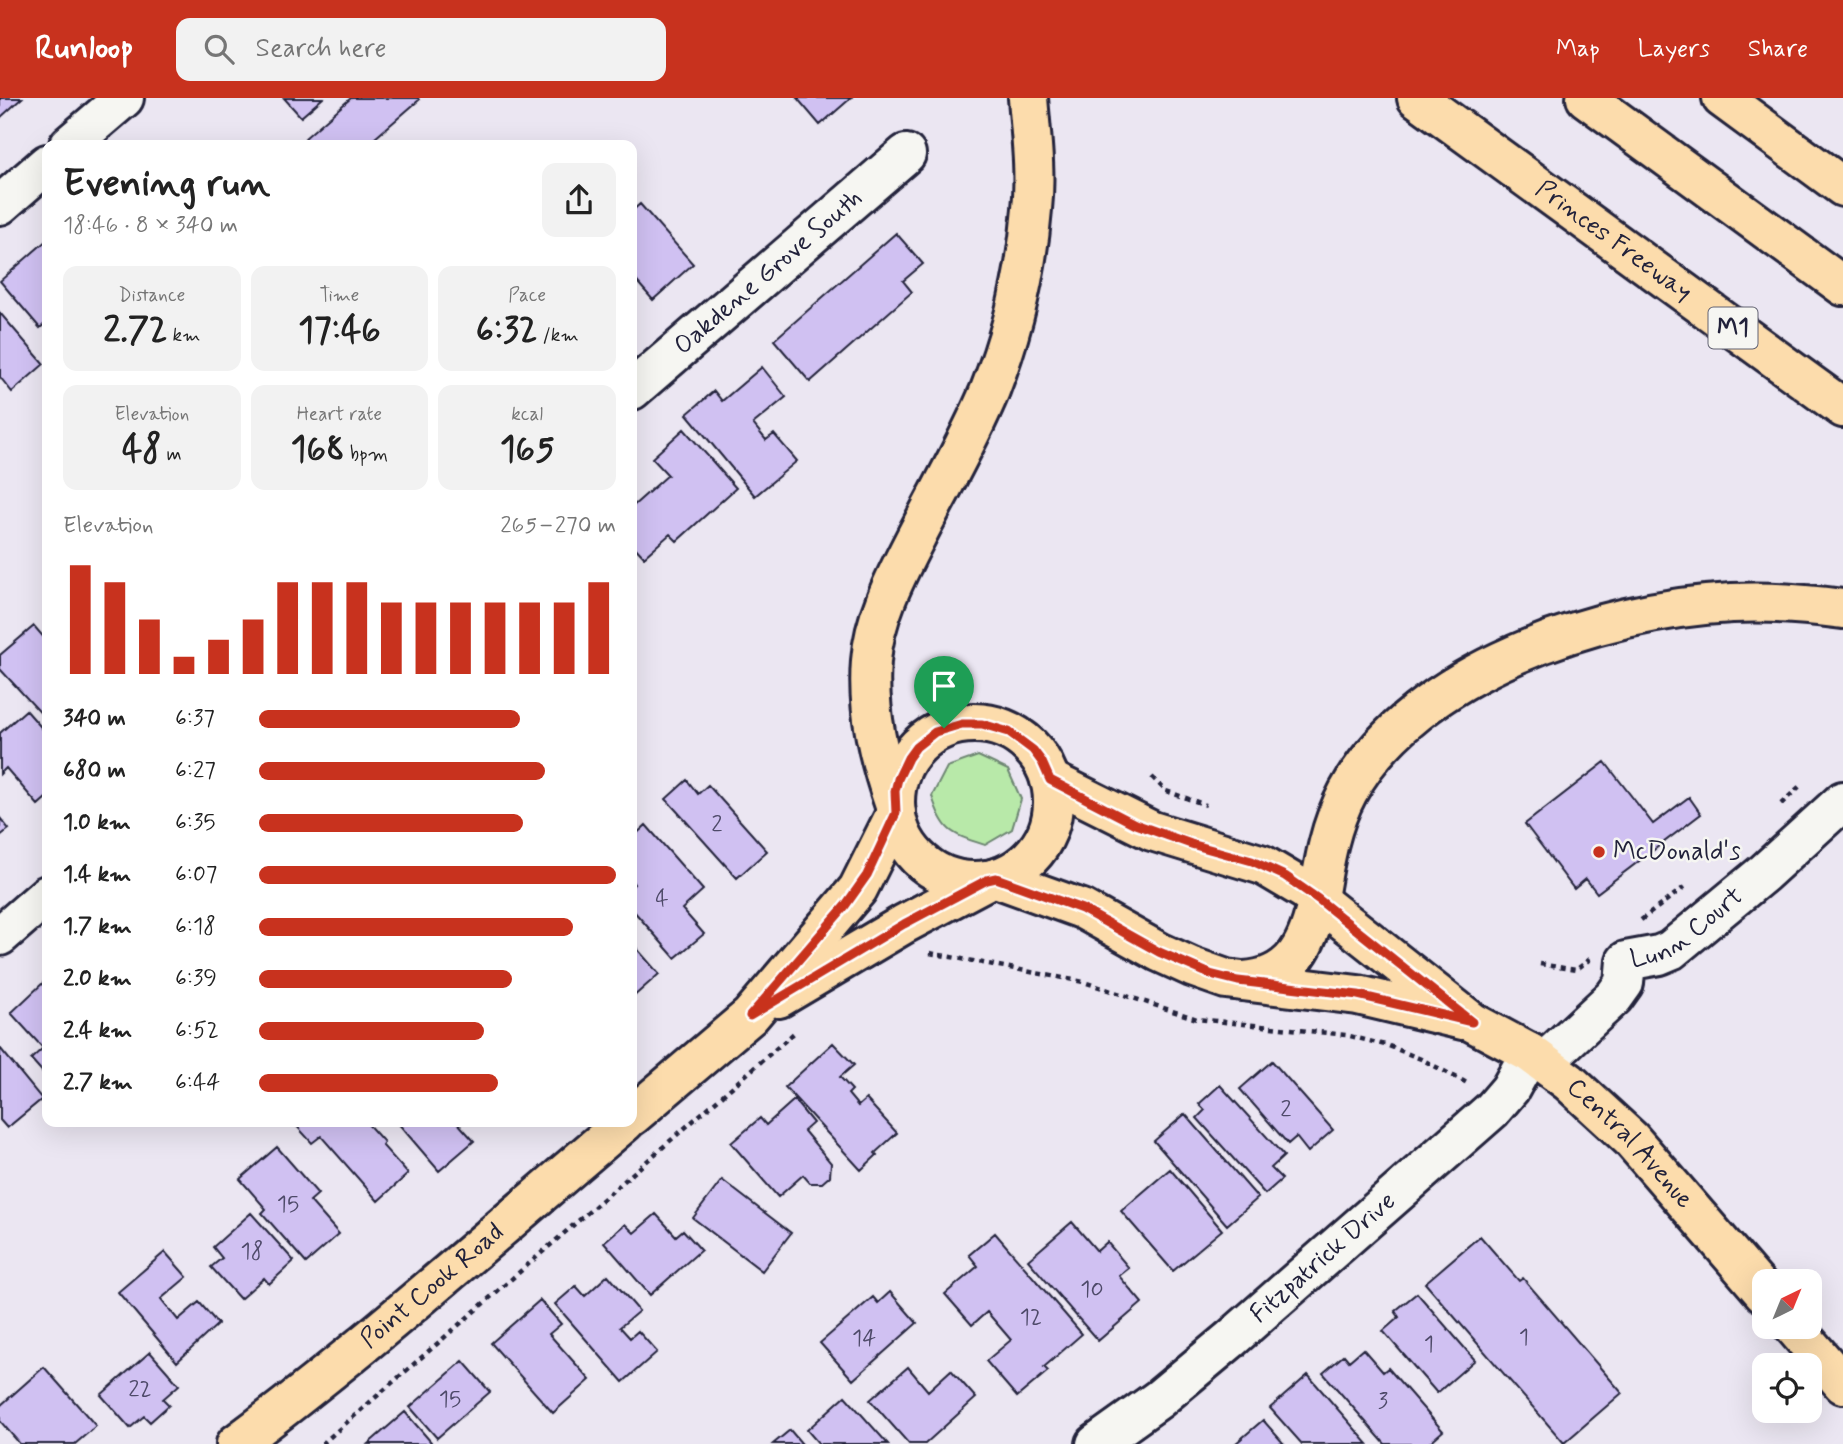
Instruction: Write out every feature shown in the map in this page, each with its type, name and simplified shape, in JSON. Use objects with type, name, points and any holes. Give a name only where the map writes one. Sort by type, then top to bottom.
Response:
[{"type":"main road","points":[[992,879],[956,879],[927,866],[906,842],[879,758],[870,681],[874,640],[888,595],[968,440],[991,388],[1011,323],[1025,262],[1032,208],[1032,149],[1028,98]]},
{"type":"main road","name":"Princes Freeway","points":[[1417,98],[1843,408]]},
{"type":"main road","points":[[1586,98],[1843,286]]},
{"type":"main road","points":[[1722,98],[1843,187]]},
{"type":"main road","points":[[1238,981],[1263,978],[1288,964],[1306,940],[1313,923],[1326,851],[1334,827],[1348,792],[1367,762],[1411,715],[1467,680],[1565,635],[1611,621],[1661,611],[1730,603],[1789,602],[1843,608]]},
{"type":"main road","points":[[637,1112],[750,1016],[858,889],[896,810],[898,779],[916,747],[935,732],[962,724],[995,726],[1022,740],[1042,762],[1050,780],[1053,811],[1043,841],[1024,864],[904,924],[750,1016]]},
{"type":"main road","name":"Central Avenue","points":[[1050,780],[1152,831],[1263,865],[1285,876],[1318,899],[1472,1022],[1537,1057],[1602,1111],[1630,1139],[1752,1279]]},
{"type":"main road","name":"Central Avenue","points":[[992,879],[1082,909],[1159,952],[1210,974],[1238,981],[1358,995],[1472,1022]]},
{"type":"main road","name":"Point Cook Road","points":[[236,1444],[366,1341],[619,1127]]},
{"type":"main road","points":[[1804,1339],[1843,1384]]},
{"type":"street","points":[[75,140],[124,98]]},
{"type":"street","name":"Oakdene Grove South","points":[[637,386],[905,153]]},
{"type":"street","points":[[0,205],[42,168]]},
{"type":"street","name":"Lunn Court","points":[[1537,1057],[1614,997],[1625,978],[1626,961],[1671,950],[1764,873],[1843,801]]},
{"type":"street","points":[[0,936],[42,899]]},
{"type":"street","name":"Fitzpatrick Drive","points":[[1096,1444],[1159,1399],[1231,1339],[1500,1101],[1537,1057]]},
{"type":"path","points":[[1778,808],[1785,798],[1804,783]]},
{"type":"path","points":[[1634,925],[1696,878]]},
{"type":"path","points":[[928,953],[1084,982],[1197,1019],[1346,1035],[1389,1046],[1421,1059],[1500,1101]]},
{"type":"path","points":[[1539,964],[1576,970],[1596,953]]},
{"type":"path","points":[[322,1444],[804,1024]]},
{"type":"green space","points":[[978,756],[1008,770],[1021,799],[1012,829],[985,845],[950,830],[940,817],[932,796],[947,767]]},
{"type":"building","points":[[0,98],[22,98],[0,118]]},
{"type":"building","points":[[284,98],[323,98],[301,117]]},
{"type":"building","points":[[351,98],[419,100],[373,140],[305,138]]},
{"type":"building","points":[[797,98],[851,98],[820,125]]},
{"type":"building","points":[[640,204],[693,264],[653,300],[637,282],[637,207]]},
{"type":"building","points":[[896,233],[923,264],[903,281],[912,292],[810,382],[774,340]]},
{"type":"building","points":[[42,244],[42,326],[40,328],[0,281]]},
{"type":"building","points":[[0,313],[42,362],[42,366],[12,392],[0,377]]},
{"type":"building","points":[[762,367],[786,397],[753,424],[766,440],[774,434],[797,461],[755,496],[687,414],[714,391],[722,401]]},
{"type":"building","points":[[684,429],[736,488],[677,541],[670,534],[644,557],[637,549],[637,503],[668,475],[652,458]]},
{"type":"building","points":[[34,626],[42,635],[42,715],[0,669],[0,655]]},
{"type":"building","points":[[26,710],[42,728],[42,801],[38,805],[6,768],[0,774],[0,733]]},
{"type":"building","name":"McDonald's","points":[[1605,762],[1653,824],[1689,797],[1701,814],[1597,893],[1586,879],[1574,889],[1525,824]]},
{"type":"building","points":[[687,780],[698,794],[708,785],[767,851],[737,878],[666,799]]},
{"type":"building","points":[[0,818],[9,829],[0,836]]},
{"type":"building","points":[[646,825],[703,890],[682,909],[704,934],[675,958],[637,915],[637,833]]},
{"type":"building","points":[[637,949],[659,974],[637,994]]},
{"type":"building","points":[[42,984],[42,1047],[11,1013]]},
{"type":"building","points":[[833,1043],[854,1065],[840,1077],[852,1090],[848,1094],[858,1106],[866,1099],[897,1133],[861,1170],[785,1087]]},
{"type":"building","points":[[0,1048],[42,1099],[7,1128],[0,1120]]},
{"type":"building","points":[[42,1049],[42,1071],[31,1059]]},
{"type":"building","points":[[1272,1061],[1333,1130],[1308,1152],[1296,1137],[1288,1144],[1240,1089]]},
{"type":"building","points":[[1220,1085],[1284,1156],[1271,1168],[1282,1179],[1265,1194],[1197,1118],[1205,1110],[1199,1104]]},
{"type":"building","points":[[794,1100],[813,1123],[804,1131],[831,1163],[830,1176],[822,1183],[810,1183],[803,1175],[778,1197],[731,1143],[760,1118],[766,1125]]},
{"type":"building","points":[[1185,1114],[1258,1198],[1227,1225],[1154,1141]]},
{"type":"building","points":[[298,1127],[370,1127],[384,1142],[382,1145],[408,1174],[378,1201],[321,1136],[312,1143]]},
{"type":"building","points":[[401,1127],[461,1127],[474,1141],[439,1171]]},
{"type":"building","points":[[277,1147],[318,1194],[310,1201],[339,1234],[306,1263],[262,1213],[266,1209],[240,1179]]},
{"type":"building","points":[[1170,1169],[1222,1230],[1173,1271],[1121,1211]]},
{"type":"building","points":[[722,1180],[791,1233],[762,1271],[693,1218]]},
{"type":"building","points":[[251,1213],[294,1261],[269,1284],[264,1278],[240,1299],[211,1267],[222,1258],[213,1247]]},
{"type":"building","points":[[656,1214],[676,1236],[683,1230],[701,1250],[650,1295],[604,1242],[625,1224],[634,1233]]},
{"type":"building","points":[[1072,1222],[1097,1251],[1107,1242],[1129,1268],[1119,1276],[1142,1303],[1098,1341],[1028,1260]]},
{"type":"building","points":[[995,1233],[1082,1334],[1044,1367],[1048,1371],[1017,1397],[986,1361],[1011,1340],[987,1312],[972,1325],[945,1294],[978,1266],[969,1255]]},
{"type":"building","points":[[1480,1236],[1519,1281],[1523,1278],[1622,1393],[1564,1443],[1425,1283]]},
{"type":"building","points":[[165,1252],[187,1277],[161,1299],[178,1320],[199,1302],[218,1324],[177,1362],[118,1292]]},
{"type":"building","points":[[608,1275],[639,1311],[620,1327],[630,1338],[638,1331],[657,1352],[623,1382],[555,1304],[576,1286],[585,1296]]},
{"type":"building","points":[[890,1292],[917,1323],[853,1380],[820,1343],[873,1297],[878,1303]]},
{"type":"building","points":[[1417,1293],[1475,1360],[1437,1393],[1383,1331],[1399,1317],[1395,1311]]},
{"type":"building","points":[[540,1300],[561,1324],[549,1334],[590,1380],[553,1413],[491,1343]]},
{"type":"building","points":[[1363,1349],[1383,1372],[1388,1368],[1443,1431],[1428,1444],[1385,1444],[1323,1373],[1344,1355],[1349,1361]]},
{"type":"building","points":[[150,1352],[179,1385],[163,1399],[169,1405],[150,1422],[144,1416],[130,1428],[101,1395]]},
{"type":"building","points":[[463,1361],[490,1392],[437,1438],[410,1407]]},
{"type":"building","points":[[44,1367],[96,1426],[75,1444],[20,1444],[0,1421],[0,1406]]},
{"type":"building","points":[[908,1367],[928,1391],[951,1370],[976,1398],[925,1444],[909,1444],[870,1400]]},
{"type":"building","points":[[1308,1375],[1368,1444],[1302,1444],[1270,1408]]},
{"type":"building","points":[[845,1396],[888,1444],[819,1444],[807,1430]]},
{"type":"building","points":[[405,1412],[431,1442],[429,1444],[368,1444]]},
{"type":"building","points":[[1263,1420],[1284,1444],[1235,1444]]},
{"type":"building","points":[[790,1430],[802,1444],[773,1444]]},
{"type":"place","name":"McDonald's","points":[[1599,852]]},
{"type":"route","points":[[982,724],[1009,732],[1033,750],[1050,780],[1152,831],[1240,856],[1285,876],[1318,899],[1472,1022],[1358,995],[1226,979],[1159,952],[1101,917],[996,878],[987,880],[904,924],[750,1016],[858,889],[896,813],[895,791],[902,768],[916,747],[944,728],[982,724]]}]
